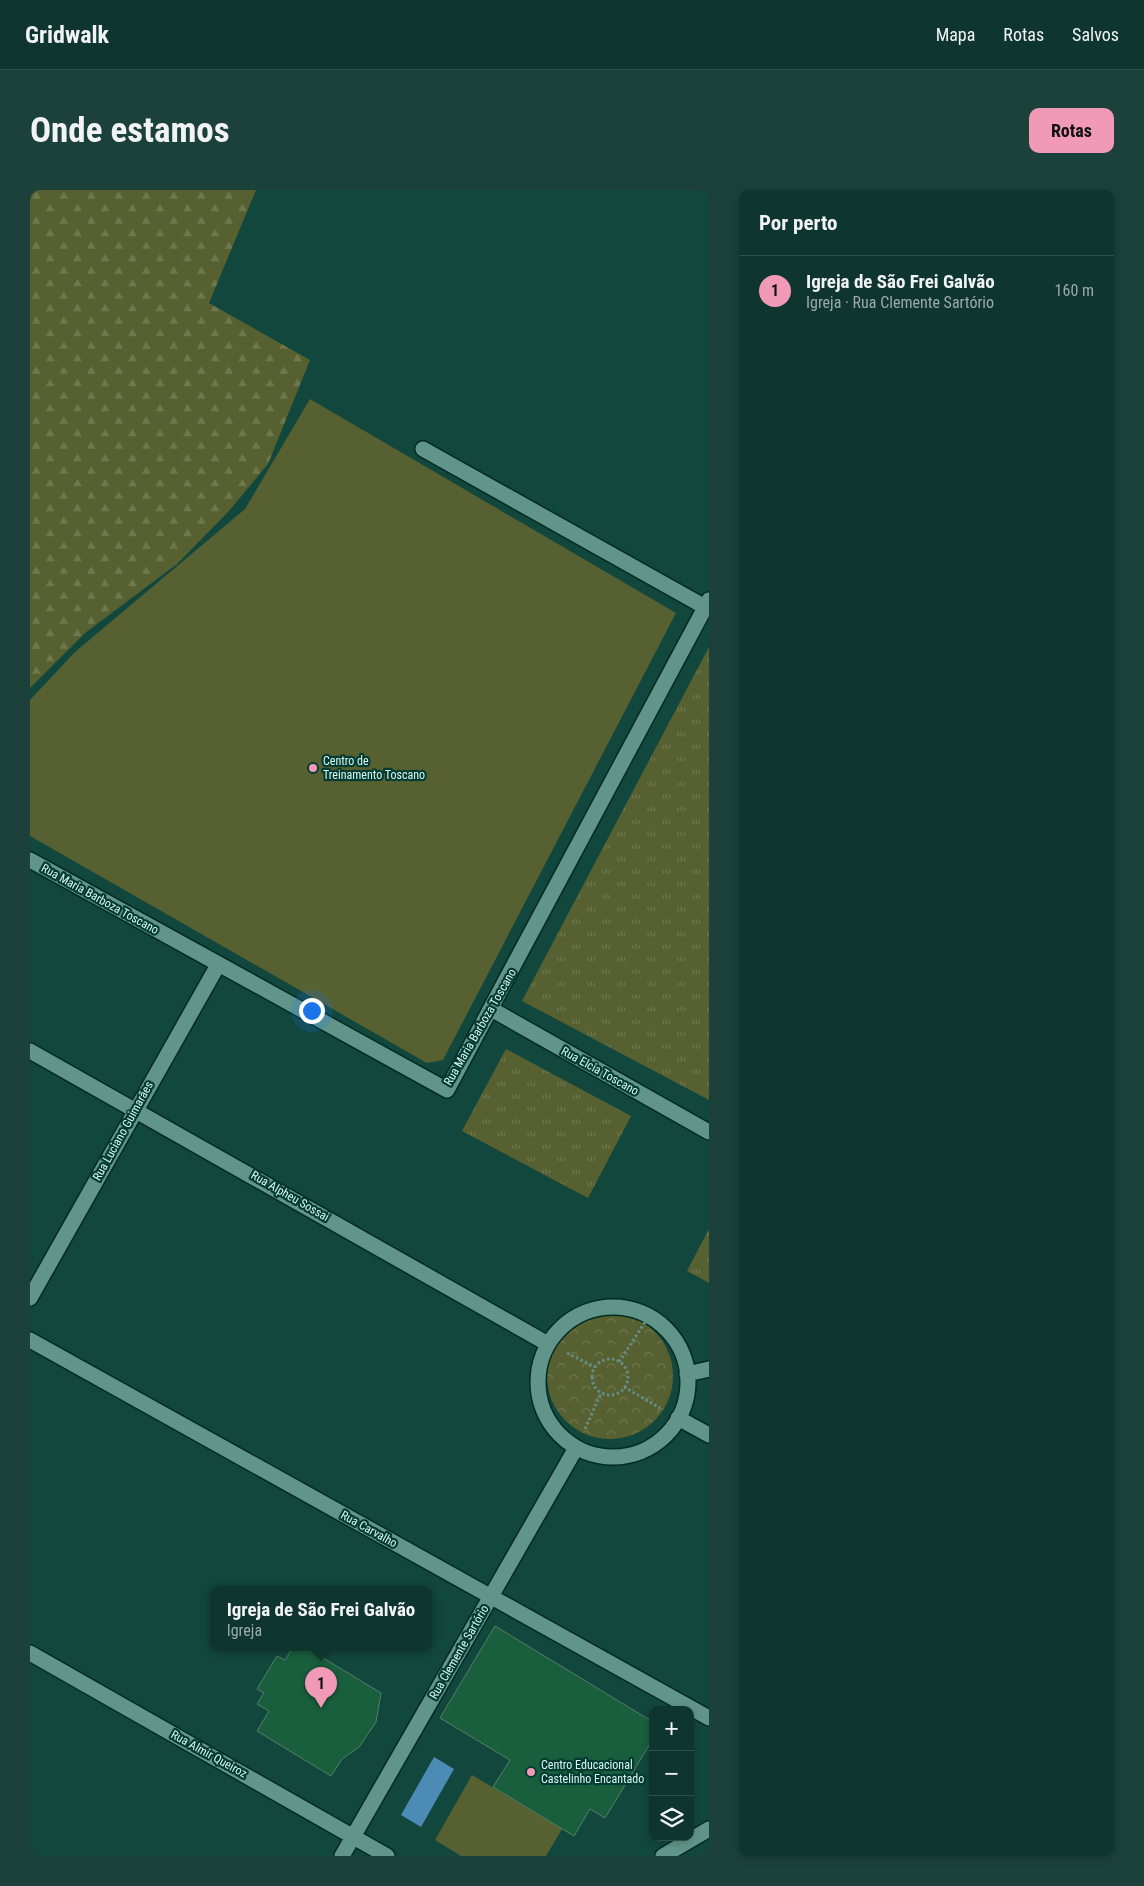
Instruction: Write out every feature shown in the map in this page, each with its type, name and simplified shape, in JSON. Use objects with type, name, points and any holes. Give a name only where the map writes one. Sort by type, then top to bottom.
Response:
[{"type":"street","points":[[423,449],[707,604]]},
{"type":"street","name":"Rua Maria Barboza Toscano","points":[[30,860],[447,1090],[707,604]]},
{"type":"street","name":"Rua Luciano Guimarães","points":[[30,1298],[135,1108],[218,965]]},
{"type":"street","name":"Rua Elcia Toscano","points":[[491,1009],[709,1132]]},
{"type":"street","name":"Rua Alpheu Sossai","points":[[30,1051],[135,1108],[548,1344]]},
{"type":"street","points":[[601,1307],[617,1307],[649,1316],[664,1327],[675,1340],[683,1356],[687,1374],[684,1404],[678,1418],[659,1440],[633,1455],[614,1458],[595,1456],[576,1448],[563,1439],[551,1426],[543,1410],[537,1376],[541,1359],[548,1344],[558,1330],[585,1312],[601,1307]]},
{"type":"street","name":"Rua Carvalho","points":[[30,1340],[709,1718]]},
{"type":"street","points":[[687,1374],[709,1369]]},
{"type":"street","points":[[678,1418],[709,1435]]},
{"type":"street","name":"Rua Clemente Sartório","points":[[342,1856],[352,1835],[576,1448]]},
{"type":"street","name":"Rua Almir Queiroz","points":[[30,1653],[387,1856]]},
{"type":"street","points":[[664,1856],[709,1829]]},
{"type":"path","points":[[619,1362],[649,1316]]},
{"type":"path","points":[[548,1344],[595,1367]]},
{"type":"path","points":[[608,1359],[619,1362],[624,1366],[628,1377],[624,1387],[614,1394],[601,1393],[592,1380],[595,1367],[608,1359]]},
{"type":"path","points":[[624,1387],[678,1418]]},
{"type":"path","points":[[576,1448],[601,1393]]},
{"type":"green space","points":[[30,190],[256,190],[209,303],[310,360],[268,464],[228,512],[177,564],[85,633],[30,688]]},
{"type":"green space","name":"Centro de Treinamento Toscano","points":[[310,399],[676,613],[443,1060],[427,1063],[30,836],[30,700],[75,652],[245,509]]},
{"type":"green space","points":[[709,647],[709,1100],[522,1001]]},
{"type":"green space","points":[[506,1049],[631,1116],[588,1198],[462,1131]]},
{"type":"green space","points":[[709,1229],[709,1283],[687,1271]]},
{"type":"green space","points":[[610,1313],[634,1318],[654,1332],[668,1352],[673,1376],[668,1400],[654,1420],[634,1434],[610,1439],[586,1434],[566,1420],[552,1400],[547,1376],[552,1352],[566,1332],[586,1318]]},
{"type":"green space","points":[[472,1775],[562,1829],[546,1856],[461,1856],[435,1840]]},
{"type":"water","points":[[434,1757],[454,1769],[421,1827],[401,1815]]},
{"type":"building","points":[[495,1626],[649,1720],[649,1746],[605,1818],[590,1809],[574,1836],[493,1787],[510,1760],[440,1718]]},
{"type":"building","points":[[291,1651],[312,1651],[381,1693],[376,1722],[359,1747],[342,1759],[331,1776],[257,1731],[269,1711],[257,1704],[264,1693],[257,1689],[277,1656],[285,1660]]},
{"type":"place","name":"Centro de Treinamento Toscano","points":[[313,768]]},
{"type":"place","name":"Igreja de São Frei Galvão","points":[[321,1708]]},
{"type":"place","name":"Centro Educacional Castelinho Encantado","points":[[531,1772]]}]
